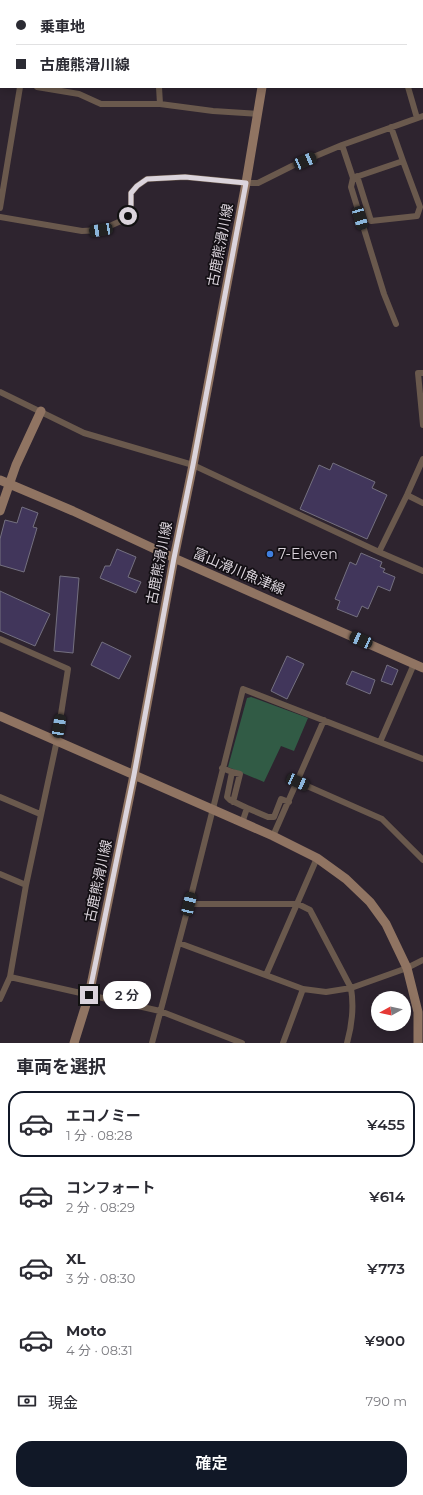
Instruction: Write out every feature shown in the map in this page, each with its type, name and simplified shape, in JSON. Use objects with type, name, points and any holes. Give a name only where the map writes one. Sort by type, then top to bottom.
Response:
[{"type":"main road","name":"古鹿熊滑川線","points":[[74,1043],[89,995],[134,775],[246,183],[262,88]]},
{"type":"main road","points":[[0,511],[16,465],[41,412]]},
{"type":"main road","name":"富山滑川魚津線","points":[[0,480],[423,668]]},
{"type":"main road","points":[[0,716],[273,836],[317,858],[346,879],[370,902],[386,924],[407,968],[418,1012],[418,1043]]},
{"type":"street","points":[[0,208],[20,88]]},
{"type":"street","points":[[43,88],[79,94],[101,104],[160,104],[258,114]]},
{"type":"street","points":[[159,88],[160,104]]},
{"type":"street","points":[[0,216],[82,230],[101,230],[123,220],[128,216],[131,205],[131,193],[137,186],[147,179],[185,177],[258,183],[292,166],[342,145],[420,117],[408,88]]},
{"type":"street","points":[[342,145],[371,221],[417,216],[420,207],[391,127]]},
{"type":"street","points":[[396,324],[384,294],[351,187],[355,177],[403,161]]},
{"type":"street","points":[[423,373],[418,373],[423,426]]},
{"type":"street","points":[[0,392],[84,433],[193,465],[423,572]]},
{"type":"street","points":[[379,552],[423,459]]},
{"type":"street","points":[[407,495],[423,503]]},
{"type":"street","points":[[0,639],[68,668],[57,740],[40,814],[10,977],[0,999]]},
{"type":"street","points":[[380,742],[414,664]]},
{"type":"street","points":[[152,1043],[179,943],[211,810],[243,689],[423,759]]},
{"type":"street","points":[[273,836],[324,720]]},
{"type":"street","points":[[222,768],[247,777]]},
{"type":"street","points":[[232,772],[228,797],[233,802],[268,817],[274,817],[281,799],[289,802]]},
{"type":"street","points":[[233,802],[240,774]]},
{"type":"street","points":[[298,782],[382,819],[423,860]]},
{"type":"street","points":[[0,797],[40,814]]},
{"type":"street","points":[[242,823],[247,808]]},
{"type":"street","points":[[266,975],[317,858]]},
{"type":"street","points":[[0,874],[26,885]]},
{"type":"street","points":[[189,904],[298,904],[310,910],[351,988],[353,1001],[350,1031],[347,1043]]},
{"type":"street","points":[[179,943],[303,989],[326,992],[351,988],[407,968],[423,960]]},
{"type":"street","points":[[10,977],[160,1011],[242,1043]]},
{"type":"street","points":[[283,1043],[303,989]]},
{"type":"green space","points":[[251,697],[308,718],[294,751],[281,746],[264,782],[228,767],[247,698]]},
{"type":"building","points":[[333,463],[375,482],[372,488],[387,495],[367,539],[300,509],[319,465],[330,470]]},
{"type":"building","points":[[22,507],[38,513],[33,527],[37,528],[24,572],[0,565],[0,539],[5,520],[17,523]]},
{"type":"building","points":[[117,549],[136,557],[128,577],[141,582],[136,593],[100,578],[105,566],[110,566]]},
{"type":"building","points":[[361,553],[382,562],[380,567],[385,569],[383,572],[395,577],[390,591],[378,586],[368,609],[362,606],[357,617],[337,609],[340,601],[335,599],[350,562],[356,565]]},
{"type":"building","points":[[60,576],[79,578],[73,653],[54,651]]},
{"type":"building","points":[[0,591],[50,614],[35,646],[0,631]]},
{"type":"building","points":[[102,642],[131,656],[119,679],[91,665]]},
{"type":"building","points":[[287,656],[304,664],[287,699],[271,691]]},
{"type":"building","points":[[387,665],[398,670],[392,685],[381,681]]},
{"type":"building","points":[[352,671],[375,680],[370,694],[346,684]]},
{"type":"place","name":"7-Eleven","points":[[270,554]]},
{"type":"route","points":[[89,995],[134,775],[246,183],[211,178],[185,177],[147,179],[137,186],[131,193],[131,205],[128,216]]}]
